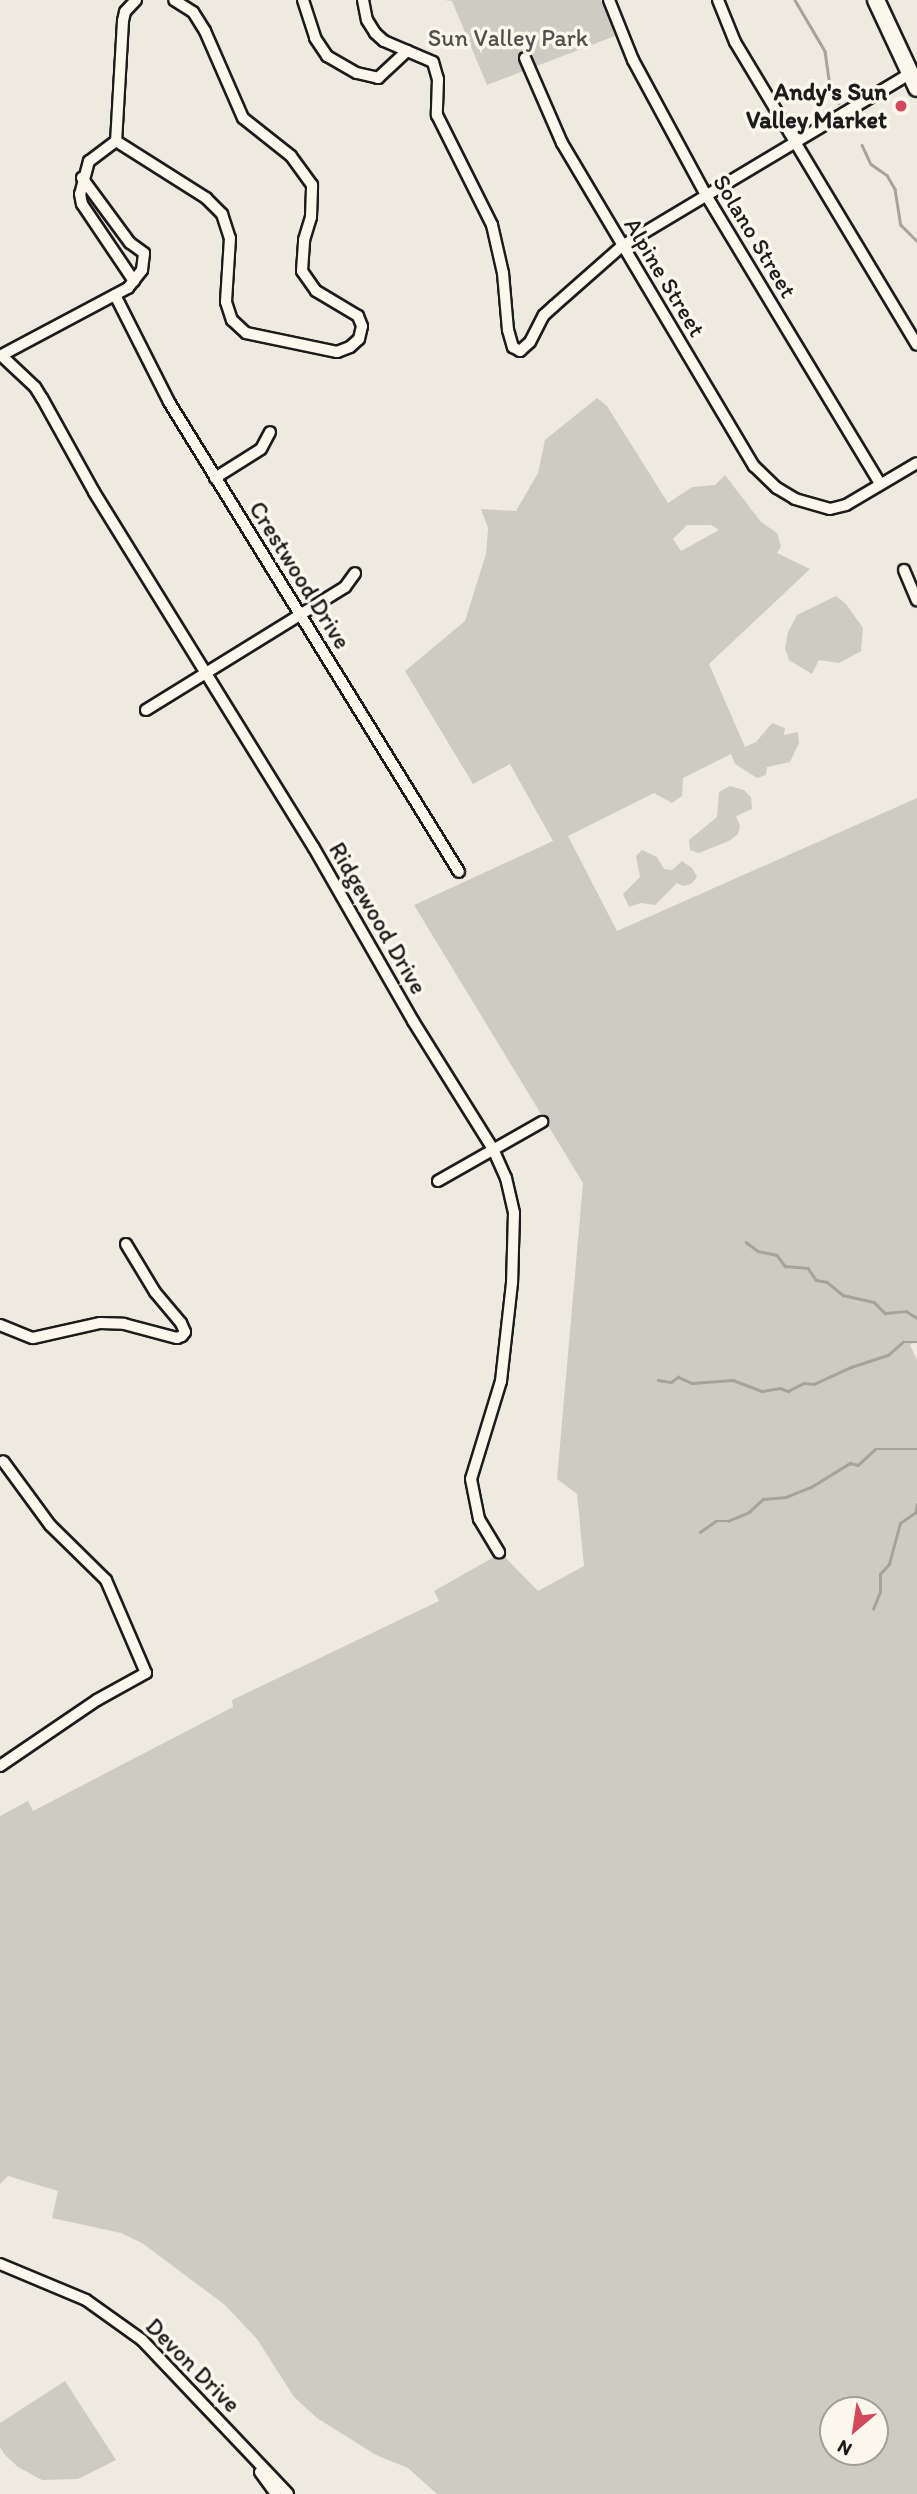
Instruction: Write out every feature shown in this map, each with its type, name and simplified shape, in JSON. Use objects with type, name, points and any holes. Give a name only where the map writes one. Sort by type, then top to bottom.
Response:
[{"type":"street","points":[[116,141],[123,21],[125,12],[136,0]]},
{"type":"street","points":[[116,141],[206,198],[222,214],[230,238],[226,302],[232,320],[246,333],[337,352],[350,347],[359,339],[362,326],[358,316],[316,291],[302,271],[304,240],[311,217],[312,185],[291,156],[243,118],[205,30],[193,12],[174,0]]},
{"type":"street","points":[[303,0],[315,38],[327,57],[357,73],[378,78],[407,51]]},
{"type":"street","points":[[363,0],[367,20],[375,33],[433,62],[438,79],[437,115],[492,225],[500,253],[508,330],[513,346],[520,351],[554,306],[622,246],[795,144],[913,81],[876,0]]},
{"type":"street","name":"Solano Street","points":[[609,0],[634,60],[706,195],[880,485]]},
{"type":"street","points":[[719,0],[736,43],[917,345]]},
{"type":"street","name":"Alpine Street","points":[[525,58],[562,143],[754,466],[777,488],[812,506],[838,509],[880,485]]},
{"type":"street","points":[[116,141],[89,161],[82,178],[82,204],[134,281]]},
{"type":"street","points":[[1,356],[115,295],[134,281],[145,262],[144,253],[130,243],[82,178]]},
{"type":"street","name":"Crestwood Drive","points":[[115,295],[169,402],[459,872]]},
{"type":"street","name":"Ridgewood Drive","points":[[1,356],[35,387],[42,397],[94,492],[314,848],[413,1021],[493,1149],[506,1178],[514,1213],[512,1283],[501,1381],[471,1479],[479,1519],[499,1552]]},
{"type":"street","points":[[215,478],[261,449],[270,432]]},
{"type":"street","points":[[880,485],[917,463]]},
{"type":"street","points":[[904,570],[917,600]]},
{"type":"street","points":[[146,710],[345,587],[355,573]]},
{"type":"street","points":[[438,1181],[541,1122]]},
{"type":"street","points":[[0,1325],[33,1338],[100,1323],[124,1324],[177,1338],[182,1336],[185,1332],[181,1323],[155,1293],[126,1244]]},
{"type":"street","points":[[0,1766],[97,1700],[146,1672],[106,1580],[50,1525],[4,1461]]},
{"type":"street","name":"Devon Drive","points":[[0,2264],[86,2300],[142,2340],[288,2494]]},
{"type":"street","name":"Devon Drive","points":[[241,2443],[276,2494]]},
{"type":"green space","name":"Sun Valley Park","points":[[444,0],[601,0],[615,36],[487,85],[452,1]]},
{"type":"green space","points":[[597,398],[607,406],[668,503],[692,487],[715,485],[725,475],[761,522],[777,533],[781,547],[777,553],[810,569],[709,664],[745,747],[756,742],[772,723],[785,728],[784,735],[798,732],[799,743],[790,762],[767,767],[766,775],[757,778],[735,764],[731,754],[683,778],[682,796],[672,803],[654,793],[568,836],[617,931],[917,798],[917,1341],[910,1345],[917,1360],[917,2494],[437,2494],[408,2468],[376,2455],[317,2418],[294,2397],[257,2339],[225,2305],[142,2243],[121,2233],[52,2218],[58,2191],[8,2176],[0,2184],[0,1816],[28,1801],[33,1811],[233,1707],[232,1700],[439,1601],[434,1591],[501,1553],[538,1591],[584,1566],[577,1494],[557,1479],[583,1183],[414,905],[553,841],[510,764],[473,784],[405,671],[465,621],[486,554],[488,528],[481,509],[516,511],[538,473],[545,440]],"holes":[[[687,525],[711,525],[719,530],[681,551],[673,539]]]},
{"type":"green space","points":[[836,596],[846,604],[863,628],[861,651],[839,663],[819,660],[812,674],[789,660],[785,648],[788,632],[797,615]]},
{"type":"green space","points":[[730,786],[744,790],[751,797],[752,809],[736,816],[740,826],[738,834],[729,841],[699,853],[690,850],[689,840],[717,817],[719,792]]},
{"type":"green space","points":[[642,850],[657,857],[664,869],[672,870],[682,861],[692,868],[697,877],[691,884],[683,886],[677,883],[655,905],[641,903],[629,907],[623,894],[640,877],[636,856]]},
{"type":"green space","points":[[65,2381],[116,2460],[78,2479],[42,2480],[18,2467],[4,2454],[0,2447],[0,2423]]},
{"type":"waterway","points":[[795,0],[825,51],[829,80],[839,103]]},
{"type":"waterway","points":[[862,145],[871,164],[887,175],[895,189],[901,225],[917,241]]},
{"type":"waterway","points":[[746,1242],[758,1251],[777,1255],[785,1266],[808,1268],[816,1280],[827,1282],[843,1295],[874,1302],[885,1313],[906,1311],[917,1318]]},
{"type":"waterway","points":[[658,1380],[671,1382],[678,1377],[692,1383],[733,1380],[762,1391],[780,1388],[788,1391],[804,1383],[814,1384],[851,1367],[888,1355],[903,1342],[917,1342]]},
{"type":"waterway","points":[[700,1532],[716,1521],[728,1521],[749,1512],[763,1499],[786,1497],[811,1487],[850,1463],[858,1465],[875,1449],[917,1449]]},
{"type":"waterway","points":[[873,1609],[880,1592],[880,1574],[889,1564],[900,1523],[915,1513],[917,1504]]},
{"type":"place","name":"Andy's Sun Valley Market","points":[[901,106]]}]
